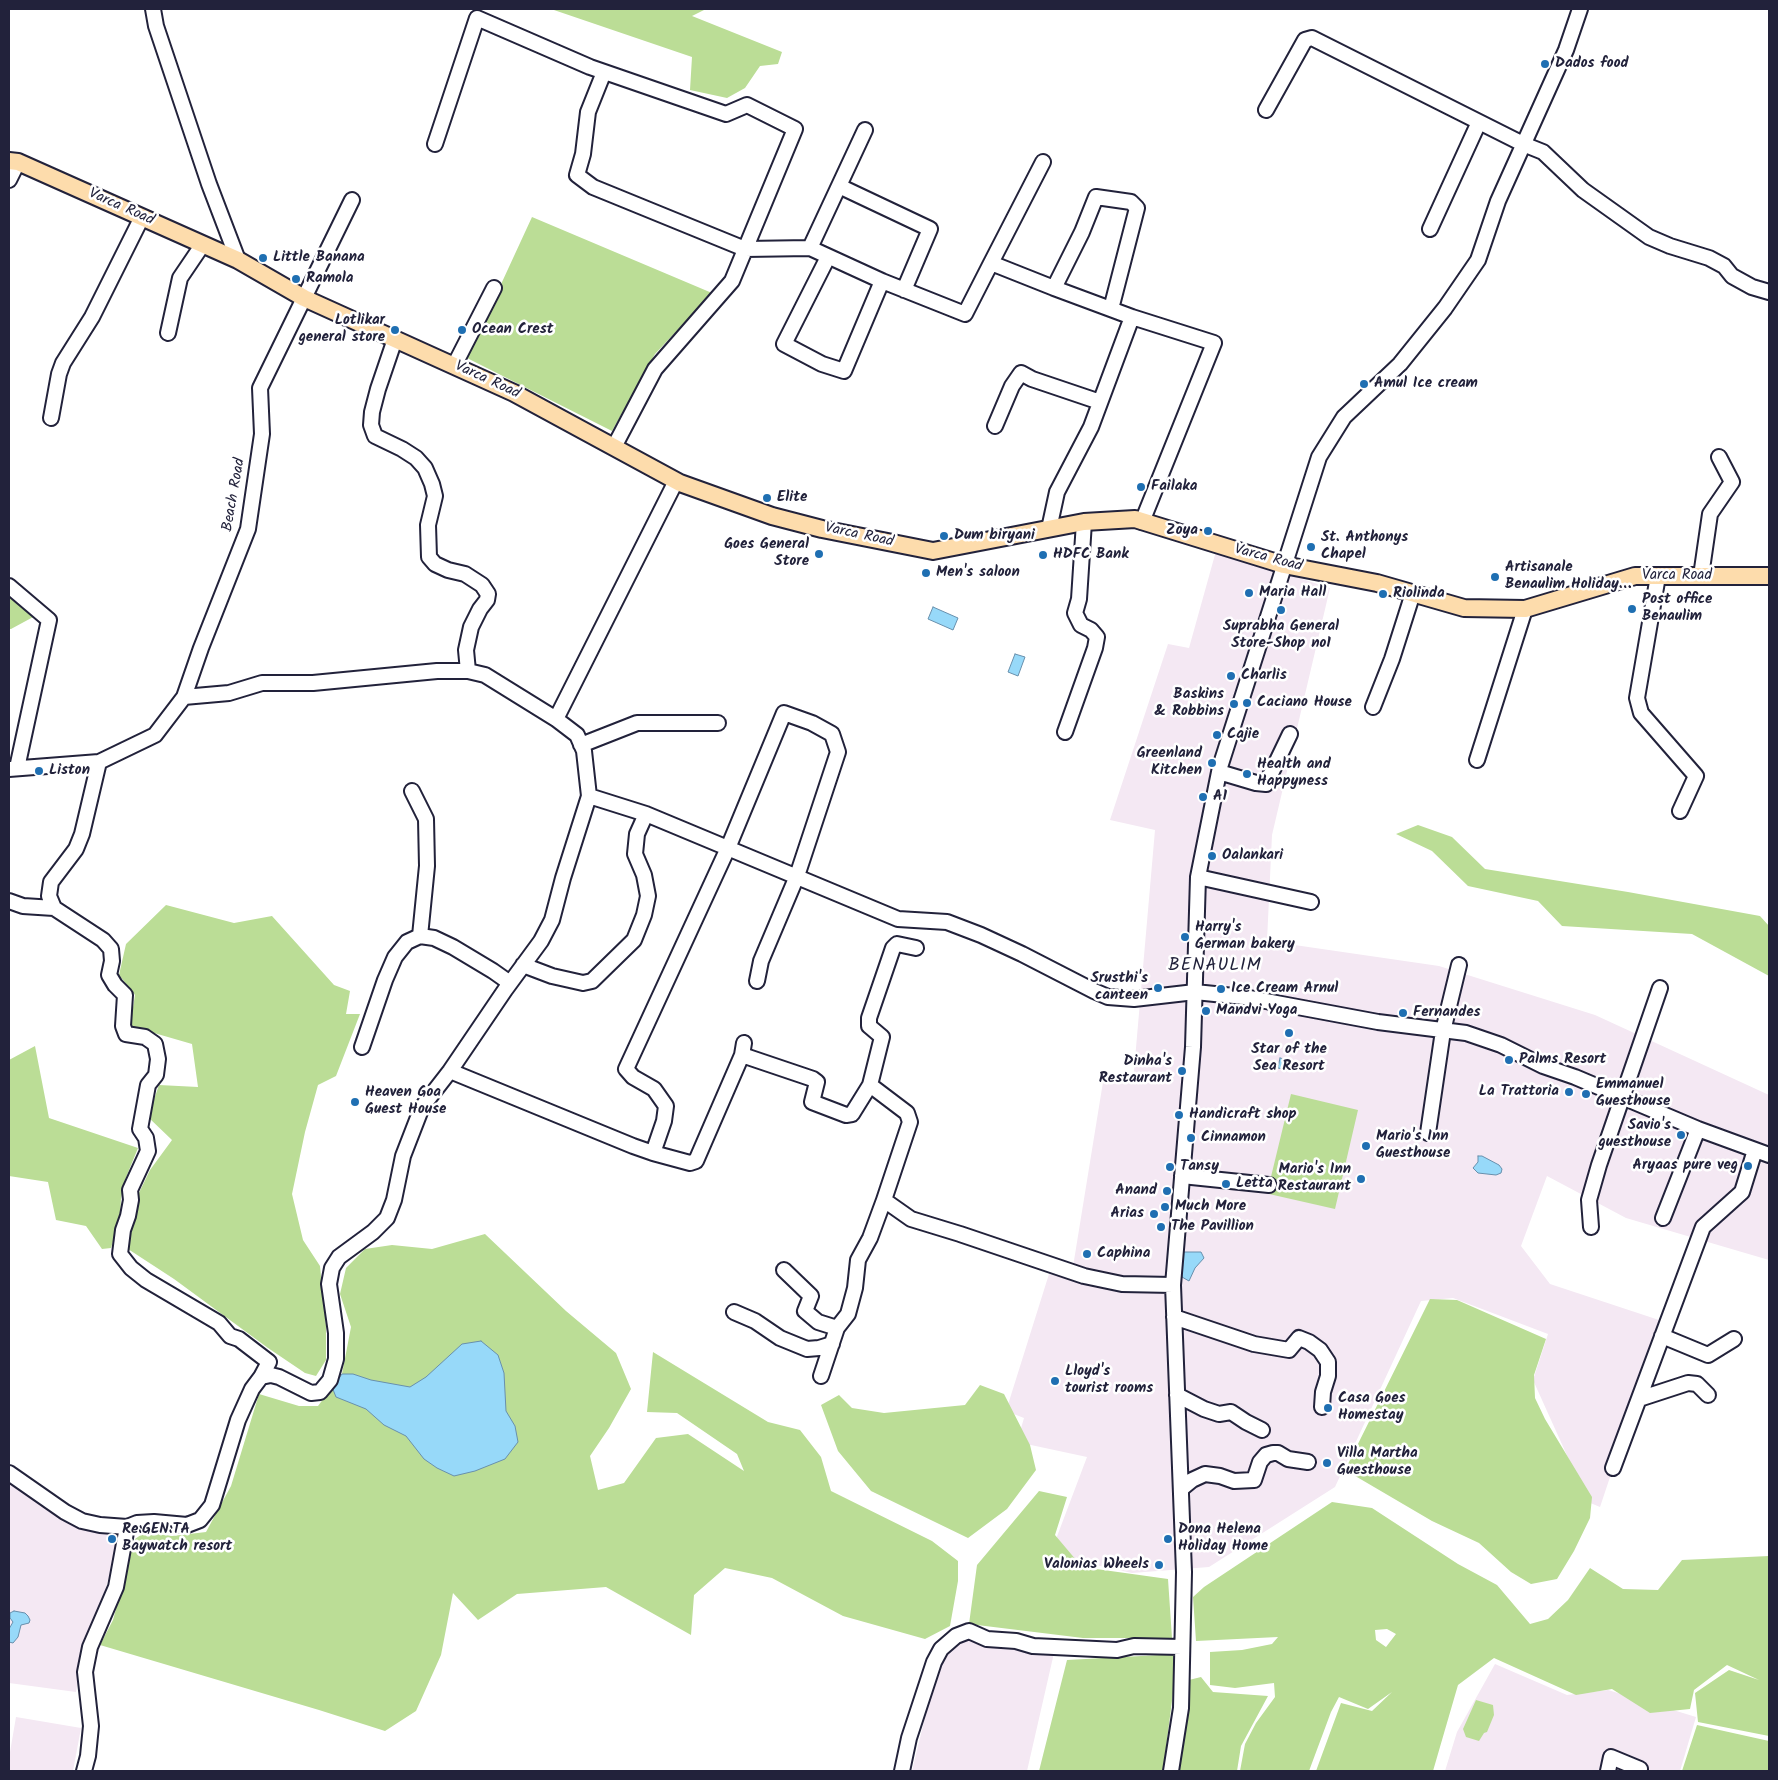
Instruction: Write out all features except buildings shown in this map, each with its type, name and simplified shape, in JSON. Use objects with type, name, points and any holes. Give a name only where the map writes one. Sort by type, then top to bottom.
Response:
[{"type":"main road","name":"Varca Road","points":[[13,162],[238,260],[304,298],[514,393],[676,481],[772,516],[822,529],[933,551],[1084,522],[1135,519],[1284,565],[1377,582],[1464,608],[1526,609],[1635,576],[1769,576]]},
{"type":"street","points":[[153,9],[156,26],[209,184],[238,260]]},
{"type":"street","points":[[1171,1771],[1181,1708],[1184,1572],[1173,1285],[1193,1046],[1198,877],[1219,772],[1318,457],[1344,417],[1400,364],[1445,308],[1478,260],[1498,201],[1566,50],[1580,9]]},
{"type":"street","points":[[435,144],[477,18],[604,72],[726,114],[747,105],[795,130],[732,281],[654,369],[614,447]]},
{"type":"street","points":[[1266,110],[1305,40],[1312,38],[1543,152],[1583,190],[1649,237],[1670,246],[1709,258],[1724,266],[1732,276],[1752,287],[1769,292]]},
{"type":"street","points":[[604,72],[588,112],[577,175],[594,187],[745,249],[810,248],[882,281],[965,314],[1044,162]]},
{"type":"street","points":[[1430,229],[1479,122]]},
{"type":"street","points":[[810,248],[865,130]]},
{"type":"street","points":[[9,180],[13,162]]},
{"type":"street","points":[[839,186],[930,229],[904,290]]},
{"type":"street","points":[[1054,288],[1082,232],[1096,197],[1130,202],[1137,208],[1111,309]]},
{"type":"street","name":"Beach Road","points":[[99,762],[155,734],[184,697],[201,648],[248,529],[262,434],[260,388],[352,200]]},
{"type":"street","points":[[52,418],[59,374],[92,316],[142,217]]},
{"type":"street","points":[[168,334],[180,278],[203,244]]},
{"type":"street","points":[[828,256],[784,344],[822,364],[844,371],[882,281]]},
{"type":"street","points":[[991,263],[1132,317],[1214,343],[1142,522]]},
{"type":"street","points":[[454,366],[494,288]]},
{"type":"street","points":[[1049,529],[1057,492],[1091,427],[1132,317]]},
{"type":"street","points":[[395,339],[378,389],[372,412],[371,426],[375,436],[402,449],[416,458],[425,468],[435,496],[428,525],[429,557],[435,564],[448,570],[466,574],[482,584],[488,594],[487,600],[471,627],[466,650],[468,671]]},
{"type":"street","points":[[995,426],[1012,386],[1021,373],[1032,379],[1100,402]]},
{"type":"street","points":[[1701,576],[1710,514],[1732,482],[1719,458]]},
{"type":"street","points":[[556,719],[676,481]]},
{"type":"street","points":[[1065,732],[1097,638],[1092,630],[1081,624],[1075,613],[1079,599],[1084,522]]},
{"type":"street","points":[[1658,576],[1637,698],[1641,713],[1696,776],[1680,811]]},
{"type":"street","points":[[9,586],[49,620],[13,768],[99,762],[82,834],[76,849],[51,882],[49,896],[54,908]]},
{"type":"street","points":[[1373,707],[1392,659],[1413,593]]},
{"type":"street","points":[[1478,760],[1526,609]]},
{"type":"street","points":[[184,697],[229,693],[262,683],[313,683],[437,671],[468,671],[485,675],[556,719],[577,735],[584,752],[589,796],[552,920],[541,941],[450,1071],[422,1106],[403,1156],[394,1200],[387,1218],[373,1232],[339,1256],[332,1268],[329,1284],[336,1333],[336,1359],[330,1380],[320,1392],[311,1393],[279,1377],[271,1375],[261,1377]]},
{"type":"street","points":[[653,1153],[664,1120],[666,1106],[654,1089],[633,1077],[626,1069],[728,848],[784,713],[812,723],[832,734],[838,752],[796,876],[761,961],[757,981]]},
{"type":"street","points":[[582,745],[638,723],[718,723]]},
{"type":"street","points":[[1219,772],[1266,784],[1290,734]]},
{"type":"street","points":[[412,791],[426,819],[427,866],[420,936]]},
{"type":"street","points":[[589,796],[646,814],[898,919],[947,922],[981,935],[1108,997],[1134,999],[1195,992],[1244,997],[1371,1021],[1466,1033],[1501,1045],[1543,1066],[1575,1077],[1698,1129],[1769,1155]]},
{"type":"street","points":[[524,965],[552,976],[583,983],[592,981],[634,940],[644,915],[648,896],[644,874],[635,854],[637,834],[646,814]]},
{"type":"street","points":[[1198,877],[1311,902]]},
{"type":"street","points":[[9,901],[23,906],[54,908],[103,940],[111,949],[112,961],[109,975],[115,985],[125,995],[123,1026],[126,1034],[144,1037],[155,1044],[158,1059],[156,1075],[148,1085],[140,1129],[146,1138],[148,1151],[130,1190],[128,1216],[123,1230],[120,1254],[146,1280],[219,1323],[230,1336],[239,1339],[269,1362],[252,1389],[238,1420],[212,1505],[200,1520],[187,1525],[154,1522],[137,1523],[127,1527],[100,1525],[82,1521],[65,1512],[9,1473]]},
{"type":"street","points":[[362,1047],[395,957],[407,942],[420,936],[434,938],[470,956],[510,983]]},
{"type":"street","points":[[450,1071],[633,1146],[690,1163],[696,1161],[743,1049],[817,1082],[812,1102],[846,1115],[852,1114],[870,1085],[882,1037],[869,1026],[869,1018],[893,948],[898,944],[916,948]]},
{"type":"street","points":[[1428,1133],[1443,1031],[1459,965]]},
{"type":"street","points":[[1591,1227],[1590,1200],[1599,1165],[1660,988]]},
{"type":"street","points":[[822,1376],[837,1328],[848,1314],[855,1288],[858,1260],[870,1238],[910,1122],[907,1113],[870,1085]]},
{"type":"street","points":[[1662,1218],[1698,1129]]},
{"type":"street","points":[[1613,1468],[1703,1227],[1742,1192],[1755,1150]]},
{"type":"street","points":[[1182,1176],[1269,1185]]},
{"type":"street","points":[[884,1200],[911,1219],[1084,1276],[1122,1284],[1173,1285]]},
{"type":"street","points":[[784,1270],[811,1296],[805,1310],[818,1322],[837,1328]]},
{"type":"street","points":[[734,1312],[755,1321],[780,1338],[807,1349],[832,1344]]},
{"type":"street","points":[[1174,1317],[1254,1344],[1270,1345],[1289,1350],[1299,1338],[1309,1342],[1320,1350],[1328,1362],[1328,1376],[1323,1392],[1322,1408]]},
{"type":"street","points":[[1662,1336],[1708,1355],[1734,1339]]},
{"type":"street","points":[[1639,1399],[1688,1384],[1697,1384],[1708,1395]]},
{"type":"street","points":[[1177,1395],[1204,1410],[1220,1414],[1231,1412],[1262,1430]]},
{"type":"street","points":[[1181,1489],[1192,1480],[1205,1474],[1220,1476],[1234,1481],[1254,1480],[1260,1462],[1266,1455],[1273,1453],[1278,1453],[1288,1459],[1308,1462]]},
{"type":"street","points":[[84,1771],[88,1756],[91,1726],[85,1672],[90,1647],[116,1587],[127,1527]]},
{"type":"street","points":[[902,1771],[909,1738],[934,1662],[941,1649],[956,1636],[969,1631],[987,1639],[1016,1641],[1033,1646],[1117,1650],[1134,1646],[1182,1647]]},
{"type":"street","points":[[1608,1771],[1611,1757],[1640,1769]]},
{"type":"shaded area","points":[[1216,551],[1330,588],[1272,835],[1267,941],[1439,966],[1595,1015],[1769,1095],[1769,1260],[1626,1218],[1547,1176],[1521,1246],[1550,1284],[1662,1321],[1600,1507],[1588,1502],[1533,1380],[1548,1334],[1453,1298],[1421,1301],[1335,1487],[1209,1567],[1132,1573],[1050,1555],[1087,1457],[1017,1442],[1024,1418],[1006,1411],[1049,1274],[1071,1279],[1103,1082],[1133,1082],[1155,830],[1110,820],[1168,644],[1189,648]]},
{"type":"shaded area","points":[[9,1477],[65,1516],[119,1540],[106,1587],[81,1662],[76,1692],[9,1683]]},
{"type":"shaded area","points":[[961,1639],[1054,1653],[1027,1771],[912,1771],[941,1656]]},
{"type":"shaded area","points":[[1495,1664],[1567,1695],[1608,1690],[1696,1717],[1680,1771],[1445,1771],[1457,1732]]},
{"type":"shaded area","points":[[16,1717],[81,1728],[73,1771],[9,1771],[9,1758]]},
{"type":"green space","points":[[551,9],[706,9],[692,16],[782,52],[778,64],[760,66],[745,88],[727,98],[690,90],[692,57]]},
{"type":"green space","points":[[532,217],[712,293],[655,354],[612,431],[467,358]]},
{"type":"green space","points":[[9,592],[35,616],[11,629],[9,629]]},
{"type":"green space","points":[[1418,825],[1452,837],[1485,869],[1760,916],[1769,926],[1769,976],[1692,934],[1562,926],[1538,901],[1468,886],[1432,851],[1396,834]]},
{"type":"green space","points":[[166,905],[234,923],[272,916],[334,985],[350,991],[346,1014],[360,1014],[336,1076],[318,1085],[305,1132],[292,1194],[303,1240],[320,1266],[326,1326],[326,1360],[316,1376],[305,1373],[174,1279],[128,1249],[136,1199],[150,1170],[172,1140],[148,1117],[159,1085],[198,1087],[192,1044],[130,1026],[135,995],[119,975],[126,944]]},
{"type":"green space","points":[[35,1046],[49,1118],[138,1148],[125,1180],[121,1198],[120,1219],[111,1248],[102,1249],[86,1226],[56,1220],[48,1182],[9,1176],[9,1060]]},
{"type":"green space","points":[[1291,1094],[1358,1110],[1335,1209],[1269,1194],[1269,1185]]},
{"type":"green space","points":[[485,1234],[566,1311],[616,1353],[631,1389],[609,1428],[590,1456],[598,1490],[624,1483],[656,1438],[688,1434],[744,1471],[737,1454],[677,1413],[647,1412],[653,1352],[768,1422],[800,1430],[821,1457],[831,1491],[932,1541],[958,1561],[958,1581],[950,1626],[925,1639],[843,1616],[772,1578],[725,1568],[694,1595],[691,1635],[606,1587],[517,1594],[478,1620],[453,1593],[441,1655],[416,1711],[385,1731],[100,1645],[113,1620],[135,1539],[145,1532],[172,1536],[206,1532],[231,1486],[259,1394],[299,1406],[318,1406],[342,1374],[351,1327],[340,1294],[346,1268],[365,1249],[392,1245],[432,1249]]},
{"type":"green space","points":[[1430,1299],[1457,1300],[1546,1339],[1534,1375],[1535,1398],[1545,1419],[1592,1497],[1590,1518],[1574,1551],[1557,1579],[1531,1584],[1511,1572],[1479,1543],[1432,1521],[1345,1470]]},
{"type":"green space","points":[[980,1385],[1004,1394],[1030,1445],[1036,1470],[1007,1509],[968,1538],[871,1491],[838,1451],[821,1405],[839,1395],[852,1408],[884,1413],[965,1405]]},
{"type":"green space","points":[[1039,1491],[1067,1497],[1055,1535],[1082,1567],[1168,1579],[1172,1638],[1083,1638],[969,1624],[977,1565]]},
{"type":"green space","points":[[1332,1502],[1372,1508],[1458,1564],[1497,1585],[1530,1624],[1548,1619],[1568,1600],[1590,1568],[1623,1589],[1658,1590],[1682,1560],[1769,1556],[1769,1736],[1698,1722],[1695,1693],[1729,1670],[1759,1680],[1727,1665],[1694,1690],[1690,1709],[1650,1713],[1612,1689],[1576,1695],[1494,1658],[1458,1685],[1433,1771],[1316,1771],[1341,1703],[1372,1711],[1392,1692],[1368,1709],[1339,1697],[1331,1712],[1309,1771],[1240,1771],[1245,1744],[1256,1723],[1275,1697],[1274,1683],[1235,1688],[1210,1685],[1210,1652],[1242,1650],[1272,1644],[1278,1637],[1196,1641],[1193,1597],[1204,1587]],"holes":[[[1387,1629],[1396,1634],[1386,1647],[1376,1640],[1375,1630]]]},
{"type":"green space","points":[[1178,1654],[1163,1771],[1039,1771],[1067,1660]]},
{"type":"green space","points":[[1201,1677],[1213,1692],[1268,1696],[1241,1746],[1237,1771],[1179,1771],[1189,1680]]},
{"type":"green space","points":[[1476,1700],[1493,1705],[1494,1715],[1487,1732],[1484,1733],[1479,1741],[1466,1737],[1463,1729]]},
{"type":"green space","points":[[1697,1725],[1769,1741],[1769,1771],[1682,1771]]},
{"type":"water","points":[[933,607],[958,618],[953,630],[928,619]]},
{"type":"water","points":[[1015,654],[1025,657],[1018,676],[1008,672]]},
{"type":"water","points":[[1280,1058],[1296,1062],[1294,1071],[1278,1068]]},
{"type":"water","points":[[1478,1156],[1482,1156],[1499,1165],[1502,1169],[1501,1173],[1496,1175],[1478,1173],[1473,1168],[1478,1162]]},
{"type":"water","points":[[1184,1252],[1201,1252],[1204,1258],[1195,1268],[1189,1281],[1182,1277],[1180,1267],[1180,1257]]},
{"type":"water","points":[[481,1341],[498,1355],[504,1373],[506,1411],[515,1426],[518,1442],[505,1459],[475,1471],[454,1476],[437,1468],[424,1459],[406,1436],[384,1425],[366,1409],[336,1397],[332,1387],[342,1374],[353,1374],[371,1380],[410,1387],[426,1377],[462,1344]]},
{"type":"water","points":[[14,1611],[25,1613],[30,1620],[29,1623],[21,1625],[18,1637],[13,1643],[9,1642],[9,1629],[13,1622],[10,1618],[10,1613]]},
{"type":"place","name":"Dados food","points":[[1545,64]]},
{"type":"place","name":"Little Banana","points":[[263,258]]},
{"type":"place","name":"Ramola","points":[[296,279]]},
{"type":"place","name":"Lotlikar general store","points":[[395,330]]},
{"type":"place","name":"Ocean Crest","points":[[462,330]]},
{"type":"place","name":"Amul Ice cream","points":[[1364,384]]},
{"type":"place","name":"Failaka","points":[[1141,487]]},
{"type":"place","name":"Elite","points":[[767,498]]},
{"type":"place","name":"Zoya","points":[[1208,531]]},
{"type":"place","name":"Dum biryani","points":[[944,536]]},
{"type":"place","name":"St. Anthonys Chapel","points":[[1311,547]]},
{"type":"place","name":"Goes General Store","points":[[819,554]]},
{"type":"place","name":"HDFC Bank","points":[[1043,555]]},
{"type":"place","name":"Men's saloon","points":[[926,573]]},
{"type":"place","name":"Artisanale Benaulim Holiday…","points":[[1495,577]]},
{"type":"place","name":"Maria Hall","points":[[1249,593]]},
{"type":"place","name":"Riolinda","points":[[1383,594]]},
{"type":"place","name":"Post office Benaulim","points":[[1632,609]]},
{"type":"place","name":"Suprabha General Store-Shop no1","points":[[1281,610]]},
{"type":"place","name":"Charlis","points":[[1231,676]]},
{"type":"place","name":"Caciano House","points":[[1247,703]]},
{"type":"place","name":"Baskins & Robbins","points":[[1234,704]]},
{"type":"place","name":"Cajie","points":[[1217,735]]},
{"type":"place","name":"Greenland Kitchen","points":[[1212,763]]},
{"type":"place","name":"Liston","points":[[39,771]]},
{"type":"place","name":"Health and Happyness","points":[[1247,774]]},
{"type":"place","name":"A1","points":[[1203,797]]},
{"type":"place","name":"Oalankari","points":[[1212,856]]},
{"type":"place","name":"Harry's German bakery","points":[[1185,937]]},
{"type":"place","name":"Srusthi's canteen","points":[[1158,988]]},
{"type":"place","name":"Ice Cream Arnul","points":[[1221,989]]},
{"type":"place","name":"Mandvi Yoga","points":[[1206,1011]]},
{"type":"place","name":"Fernandes","points":[[1403,1013]]},
{"type":"place","name":"Star of the Sea Resort","points":[[1289,1033]]},
{"type":"place","name":"Palms Resort","points":[[1509,1060]]},
{"type":"place","name":"Dinha's Restaurant","points":[[1182,1071]]},
{"type":"place","name":"La Trattoria","points":[[1569,1092]]},
{"type":"place","name":"Emmanuel Guesthouse","points":[[1586,1094]]},
{"type":"place","name":"Heaven Goa Guest House","points":[[355,1102]]},
{"type":"place","name":"Handicraft shop","points":[[1179,1115]]},
{"type":"place","name":"Savio's guesthouse","points":[[1681,1135]]},
{"type":"place","name":"Cinnamon","points":[[1191,1138]]},
{"type":"place","name":"Mario's Inn Guesthouse","points":[[1366,1146]]},
{"type":"place","name":"Aryaas pure veg","points":[[1748,1166]]},
{"type":"place","name":"Tansy","points":[[1170,1167]]},
{"type":"place","name":"Mario's Inn Restaurant","points":[[1361,1179]]},
{"type":"place","name":"Letta","points":[[1226,1184]]},
{"type":"place","name":"Anand","points":[[1167,1191]]},
{"type":"place","name":"Much More","points":[[1165,1207]]},
{"type":"place","name":"Arias","points":[[1154,1214]]},
{"type":"place","name":"The Pavillion","points":[[1161,1227]]},
{"type":"place","name":"Caphina","points":[[1087,1254]]},
{"type":"place","name":"Lloyd's tourist rooms","points":[[1055,1381]]},
{"type":"place","name":"Casa Goes Homestay","points":[[1328,1408]]},
{"type":"place","name":"Villa Martha Guesthouse","points":[[1327,1463]]},
{"type":"place","name":"Re:GEN:TA Baywatch resort","points":[[112,1539]]},
{"type":"place","name":"Dona Helena Holiday Home","points":[[1168,1539]]},
{"type":"place","name":"Valonias Wheels","points":[[1159,1565]]},
{"type":"district","name":"BENAULIM","points":[[1215,967]]}]
